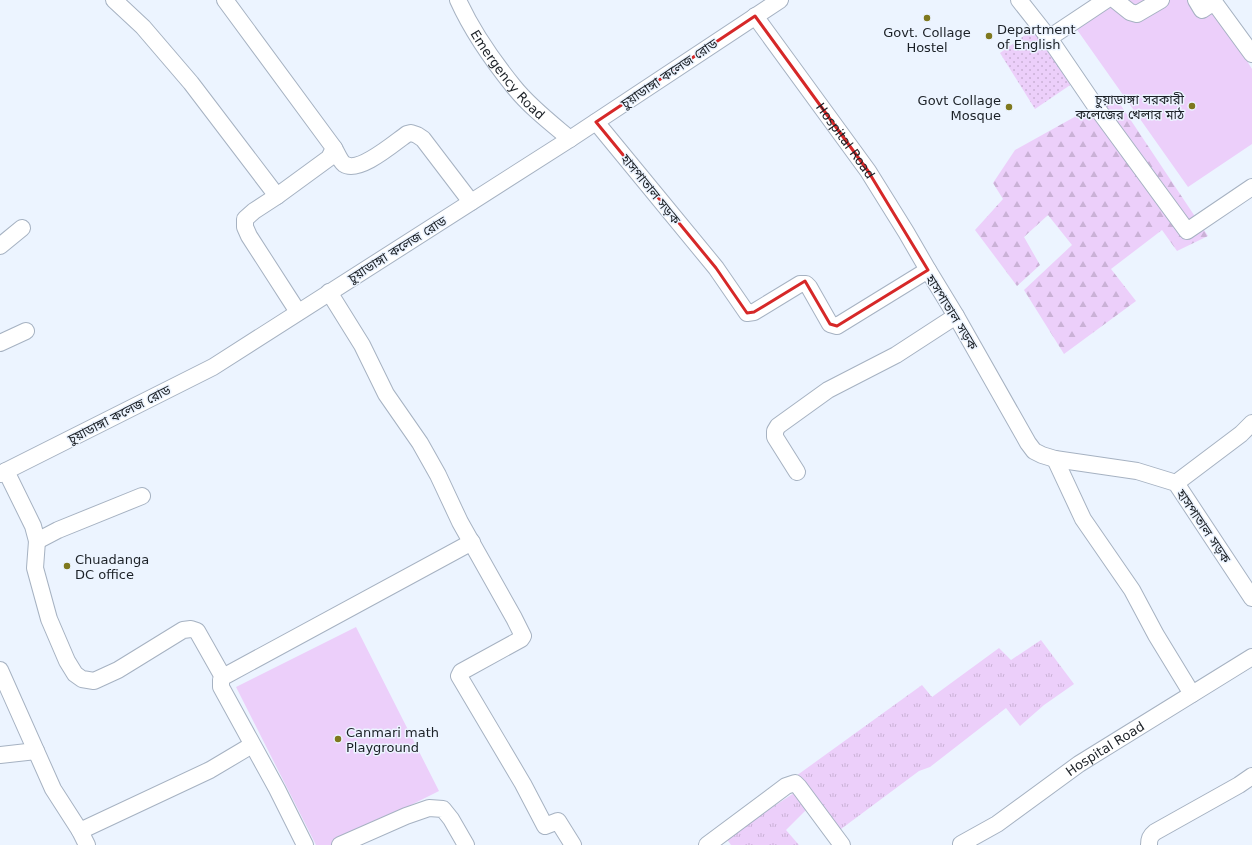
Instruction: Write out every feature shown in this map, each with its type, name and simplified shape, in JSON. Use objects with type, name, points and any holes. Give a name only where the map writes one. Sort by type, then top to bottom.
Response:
[{"type":"street","points":[[114,0],[143,27],[191,82],[277,196]]},
{"type":"street","points":[[225,0],[334,148],[343,164],[351,167],[370,160],[407,134],[411,133],[417,135],[427,144],[471,202]]},
{"type":"street","name":"Emergency Road","points":[[458,0],[479,38],[515,88],[542,115],[570,139]]},
{"type":"street","name":"চুয়াডাঙ্গা কলেজ রোড","points":[[3,473],[213,367],[570,139],[780,0]]},
{"type":"street","points":[[1019,0],[1049,38],[1094,104],[1177,216],[1186,231],[1252,187]]},
{"type":"street","points":[[1049,38],[1106,0]]},
{"type":"street","points":[[1115,0],[1130,12],[1137,14],[1161,0]]},
{"type":"street","points":[[1196,0],[1202,10],[1214,2],[1252,54]]},
{"type":"street","name":"Hospital Road","points":[[755,16],[868,171],[928,270]]},
{"type":"street","name":"হাসপাতাল সড়ক","points":[[596,122],[716,268],[747,313],[754,312],[800,284],[806,284],[830,324],[837,326],[928,270],[1034,451],[1055,459],[1137,471],[1176,483],[1252,598]]},
{"type":"street","points":[[298,312],[249,236],[245,227],[245,219],[329,158],[334,148]]},
{"type":"street","points":[[0,246],[22,228]]},
{"type":"street","points":[[329,292],[362,345],[386,394],[420,443],[438,475],[460,522],[523,636],[521,639],[498,653],[461,672],[459,676],[516,771],[545,826],[558,821],[573,845]]},
{"type":"street","points":[[797,472],[776,437],[775,431],[778,426],[828,390],[896,355],[956,316]]},
{"type":"street","points":[[0,343],[26,331]]},
{"type":"street","points":[[1176,483],[1241,434],[1252,423]]},
{"type":"street","points":[[1055,459],[1083,520],[1132,590],[1156,635],[1192,694]]},
{"type":"street","points":[[3,473],[33,526],[37,542],[36,568],[49,619],[67,661],[75,674],[82,679],[94,682],[118,670],[183,630],[192,629],[197,631],[223,677]]},
{"type":"street","points":[[37,542],[58,530],[142,496]]},
{"type":"street","points":[[305,845],[277,789],[221,687],[221,680],[223,677],[472,542]]},
{"type":"street","name":"Hospital Road","points":[[961,844],[997,824],[1079,764],[1252,657]]},
{"type":"street","points":[[0,670],[54,789],[81,840],[210,770],[252,745]]},
{"type":"street","points":[[0,755],[36,751]]},
{"type":"street","points":[[1149,845],[1149,840],[1155,832],[1239,785],[1252,776]]},
{"type":"street","points":[[707,845],[786,786],[796,783],[800,786],[842,845]]},
{"type":"street","points":[[340,845],[406,816],[429,808],[443,809],[451,819],[466,845]]},
{"type":"highlighted area","points":[[755,16],[868,171],[928,270],[837,326],[830,324],[805,281],[754,312],[747,313],[716,268],[596,122]]},
{"type":"green space","name":"চুয়াডাঙ্গা সরকারী কলেজের খেলার মাঠ","points":[[1106,0],[1209,0],[1252,69],[1252,144],[1188,187],[1073,24]]},
{"type":"green space","points":[[1042,23],[1079,79],[1035,109],[1000,53]]},
{"type":"green space","points":[[1114,95],[1208,236],[1177,251],[1162,230],[1111,269],[1136,301],[1064,354],[1024,290],[1072,245],[1048,215],[1024,237],[1040,265],[1017,286],[975,230],[1003,199],[993,183],[1015,150]]},
{"type":"green space","name":"Canmari math Playground","points":[[356,627],[439,791],[331,845],[316,845],[236,687]]},
{"type":"green space","points":[[1041,640],[1074,684],[1044,705],[1020,726],[1006,708],[930,767],[919,771],[837,832],[796,776],[922,685],[932,697],[999,648],[1011,660]]},
{"type":"green space","points":[[794,793],[806,810],[786,830],[799,845],[731,845],[726,838]]},
{"type":"place","name":"Govt. Collage Hostel","points":[[927,18]]},
{"type":"place","name":"Department of English","points":[[989,36]]},
{"type":"place","name":"চুয়াডাঙ্গা সরকারী কলেজের খেলার মাঠ","points":[[1192,106]]},
{"type":"place","name":"Govt Collage Mosque","points":[[1009,107]]},
{"type":"place","name":"Chuadanga DC office","points":[[67,566]]},
{"type":"place","name":"Canmari math Playground","points":[[338,739]]}]
